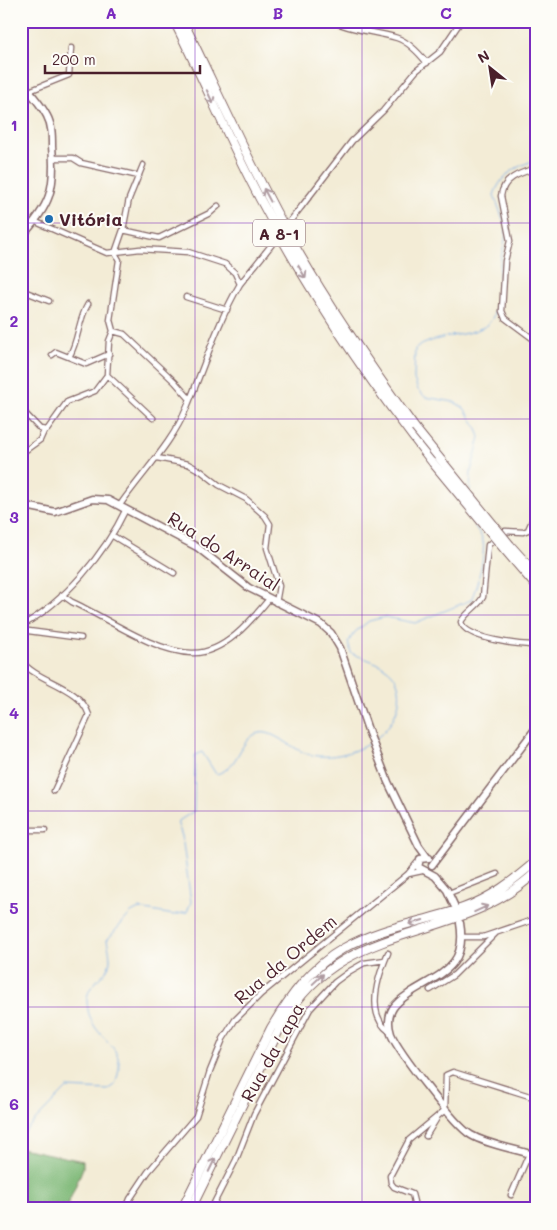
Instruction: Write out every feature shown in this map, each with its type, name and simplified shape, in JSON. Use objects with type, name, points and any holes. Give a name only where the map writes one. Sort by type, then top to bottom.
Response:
[{"type":"highway","name":"A 8-1","points":[[174,21],[230,140],[286,246],[326,312],[412,430],[507,547],[536,586]]},
{"type":"highway","name":"A 8-1","points":[[183,21],[237,137],[297,250],[412,430]]},
{"type":"highway","name":"A 8-1","points":[[507,547],[536,574]]},
{"type":"highway","points":[[182,1209],[271,1028],[286,1002],[311,973],[345,948],[376,933],[451,912],[488,897],[512,882],[536,861]]},
{"type":"highway","points":[[191,1209],[282,1024],[292,1008],[311,985],[331,968],[359,950],[381,941],[474,912],[508,894],[536,872]]},
{"type":"street","points":[[332,21],[367,33],[397,38],[406,42],[427,63]]},
{"type":"street","points":[[23,623],[62,595],[113,536],[123,507],[134,484],[157,458],[187,407],[189,398],[240,284],[352,141],[383,111],[411,76],[440,52],[461,21]]},
{"type":"street","points":[[26,90],[69,75],[71,48]]},
{"type":"street","points":[[21,82],[49,120],[53,158],[53,187],[44,210],[36,222],[23,232]]},
{"type":"street","points":[[21,120],[26,90]]},
{"type":"street","points":[[53,158],[73,158],[81,163],[139,176]]},
{"type":"street","points":[[26,450],[40,440],[44,431],[47,430],[67,402],[94,391],[107,375],[109,341],[114,331],[110,320],[119,260],[115,253],[123,230],[129,199],[143,165]]},
{"type":"street","points":[[536,168],[507,182],[502,189],[501,196],[510,241],[505,262],[502,311],[505,318],[536,341]]},
{"type":"street","points":[[123,230],[159,238],[210,213],[218,206]]},
{"type":"street","points":[[36,222],[107,253],[140,249],[188,252],[225,264],[234,273],[240,284]]},
{"type":"street","points":[[21,290],[49,301]]},
{"type":"street","points":[[186,297],[227,310]]},
{"type":"street","points":[[69,357],[75,346],[82,318],[88,304]]},
{"type":"street","points":[[114,331],[124,334],[175,382],[189,398]]},
{"type":"street","points":[[52,355],[56,352],[86,364],[109,354]]},
{"type":"street","points":[[107,375],[153,418]]},
{"type":"street","points":[[21,410],[44,431]]},
{"type":"street","points":[[157,458],[188,464],[246,500],[265,516],[270,524],[268,555],[280,586],[276,603]]},
{"type":"street","name":"Rua do Arraial","points":[[21,505],[51,512],[60,511],[95,498],[105,499],[197,547],[241,582],[269,600],[321,624],[335,638],[373,745],[428,865]]},
{"type":"street","points":[[536,512],[533,524],[528,530],[523,532],[505,531],[488,545],[483,597],[480,603],[461,622],[466,629],[499,642],[536,645]]},
{"type":"street","points":[[113,536],[174,573]]},
{"type":"street","points":[[62,595],[72,602],[152,642],[193,654],[203,652],[227,641],[255,617],[269,600]]},
{"type":"street","points":[[21,630],[81,638]]},
{"type":"street","points":[[21,661],[27,668],[64,688],[83,704],[89,715],[54,791]]},
{"type":"street","points":[[428,865],[440,855],[536,728]]},
{"type":"street","points":[[21,830],[45,830]]},
{"type":"street","name":"Rua do Arraial","points":[[418,862],[419,846]]},
{"type":"street","points":[[418,862],[428,865]]},
{"type":"street","points":[[418,862],[428,865],[449,893],[454,905]]},
{"type":"street","name":"Rua da Ordem","points":[[126,1209],[130,1199],[148,1172],[196,1116],[210,1071],[223,1039],[235,1020],[261,994],[408,874],[418,862]]},
{"type":"street","name":"Rua da Ordem","points":[[408,874],[428,865]]},
{"type":"street","points":[[449,893],[496,874]]},
{"type":"street","points":[[463,936],[483,937],[536,920]]},
{"type":"street","points":[[390,1032],[389,1020],[395,1005],[453,965],[460,953],[463,936],[460,924]]},
{"type":"street","points":[[430,990],[454,975],[497,932]]},
{"type":"street","points":[[388,953],[378,982],[376,1006],[380,1023],[390,1032],[456,1123],[473,1136],[532,1155],[511,1196]]},
{"type":"street","name":"Rua da Lapa","points":[[211,1209],[236,1160],[254,1114],[310,1009],[328,989],[350,971],[364,964],[385,960]]},
{"type":"street","points":[[412,1209],[414,1202],[412,1194],[394,1187],[390,1176],[409,1140],[445,1110],[445,1079],[453,1072],[536,1098]]},
{"type":"street","points":[[426,1136],[438,1116]]},
{"type":"green space","points":[[21,1148],[83,1161],[83,1168],[66,1209],[21,1209]]},
{"type":"waterway","points":[[504,222],[494,195],[497,188],[510,172],[536,160]]},
{"type":"waterway","points":[[470,490],[471,471],[480,437],[476,426],[464,408],[454,402],[425,397],[418,390],[414,379],[415,349],[440,338],[476,330],[490,322],[494,315],[498,296],[500,265],[506,228]]},
{"type":"waterway","points":[[375,739],[390,724],[395,714],[399,704],[400,693],[398,683],[393,674],[384,667],[351,653],[348,642],[355,632],[369,621],[385,617],[415,623],[471,600],[476,587],[484,547],[482,537],[471,520],[470,512]]},
{"type":"waterway","points":[[21,1135],[67,1088],[108,1090],[115,1085],[119,1068],[117,1054],[92,1022],[87,1002],[88,995],[90,989],[109,965],[110,957],[107,940],[131,913],[139,909],[174,915],[187,912],[191,902],[182,836],[177,822],[194,811],[195,755],[202,752],[216,774],[230,766],[247,740],[259,733],[272,735],[304,753],[319,756],[342,754],[357,750],[370,743]]},
{"type":"place","name":"Vitória","points":[[49,219]]}]
